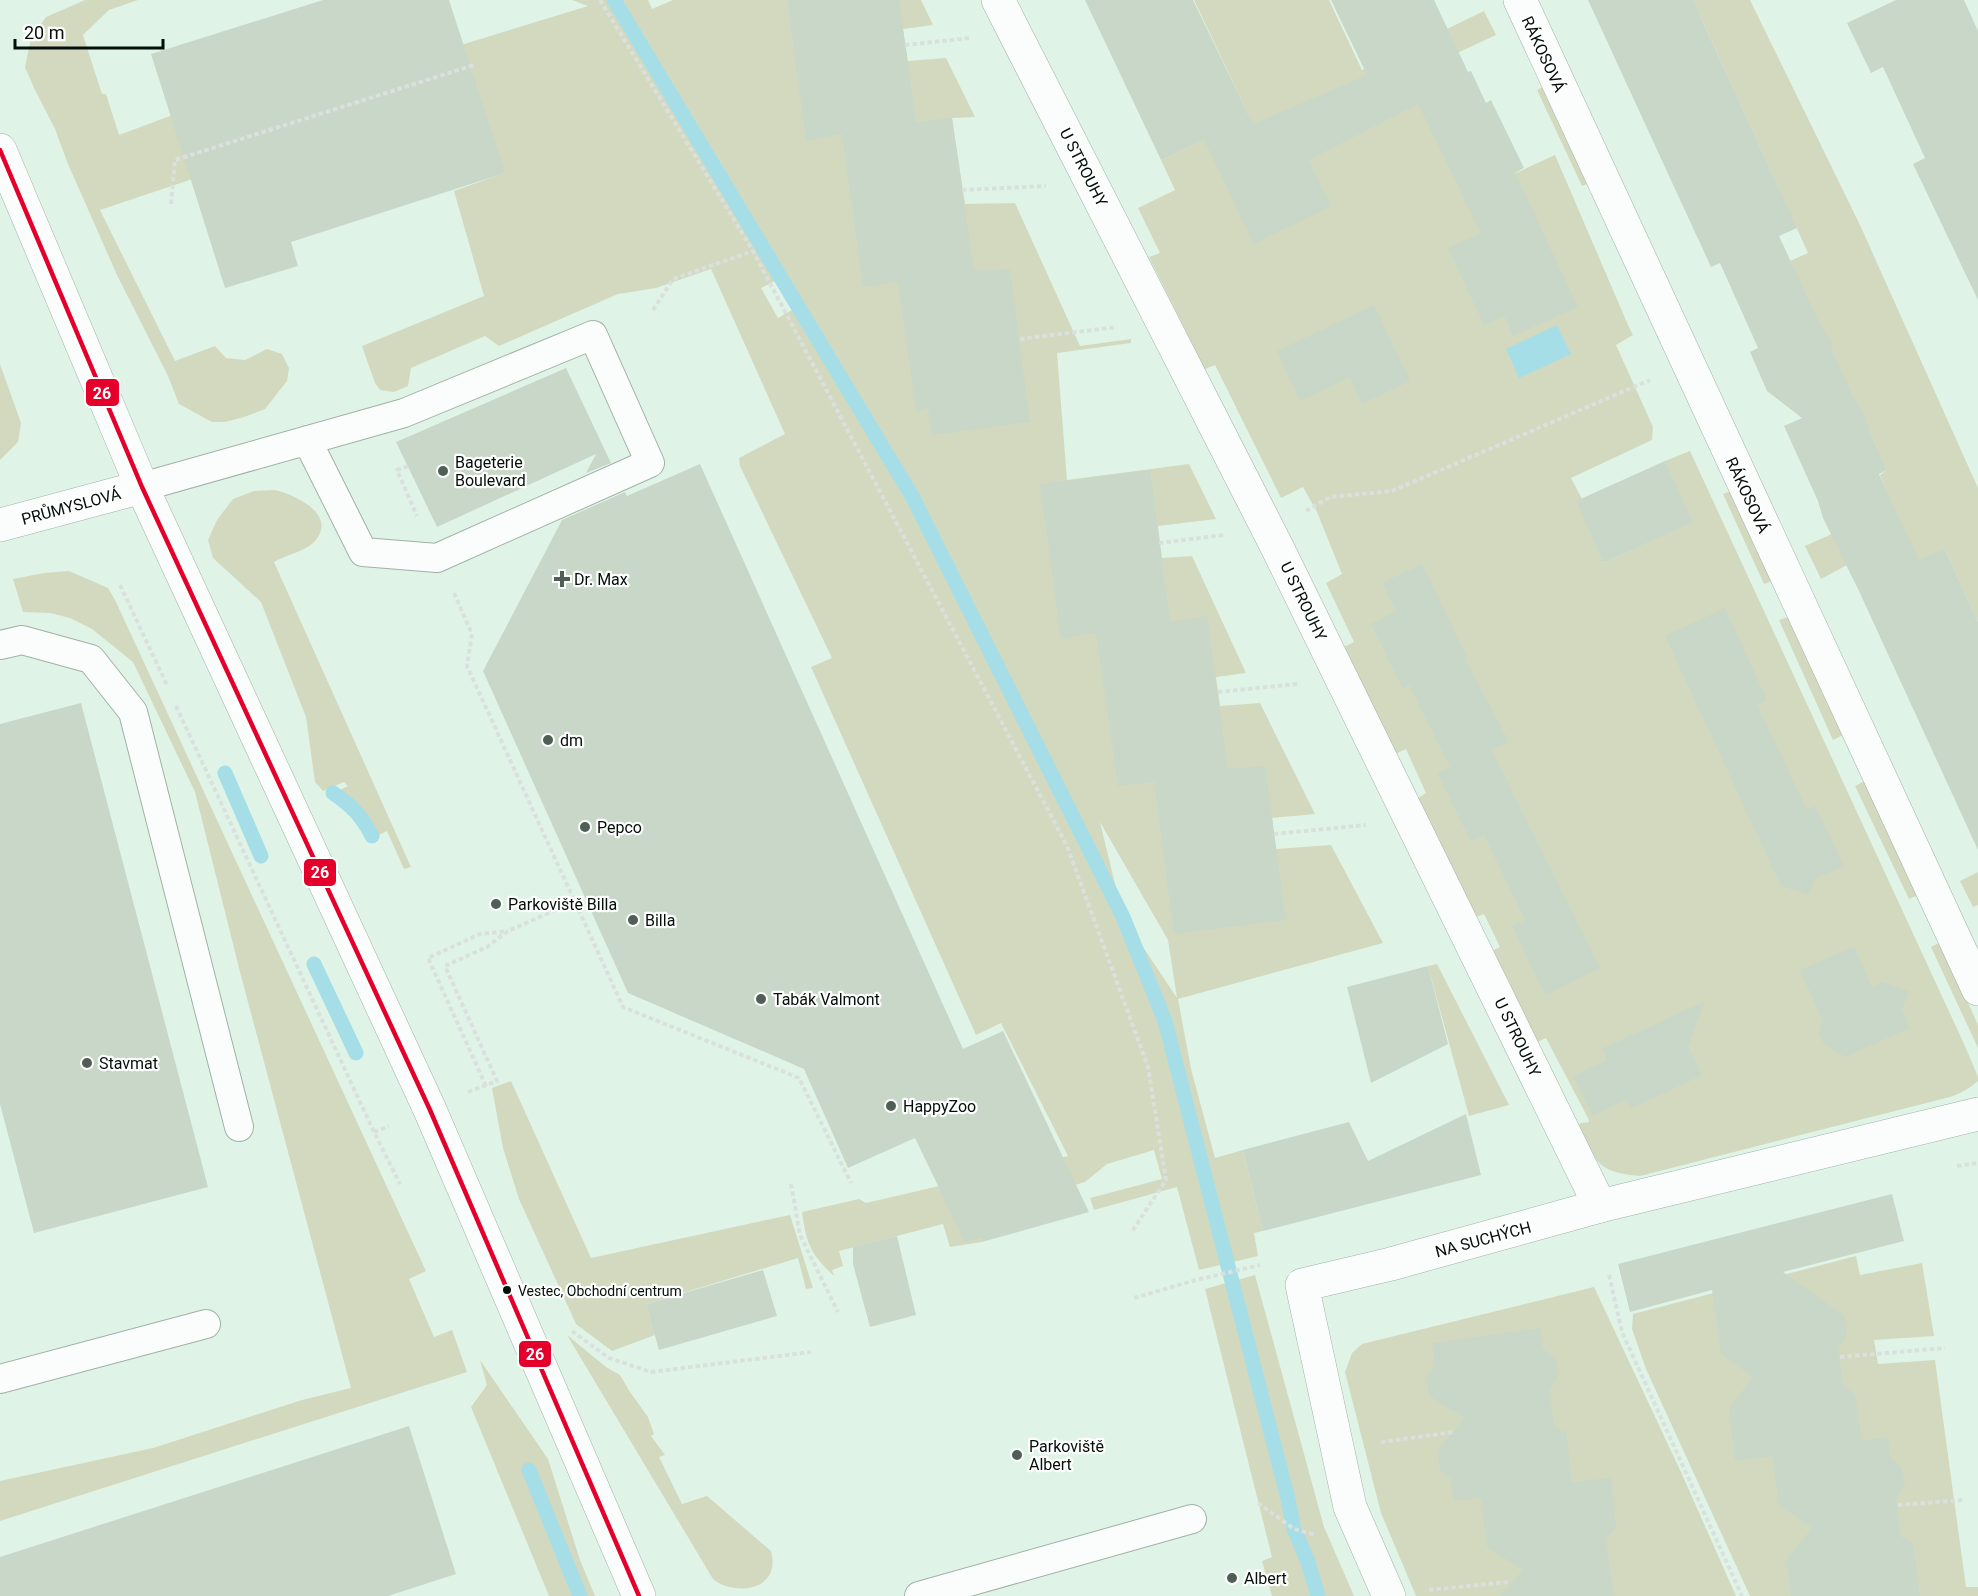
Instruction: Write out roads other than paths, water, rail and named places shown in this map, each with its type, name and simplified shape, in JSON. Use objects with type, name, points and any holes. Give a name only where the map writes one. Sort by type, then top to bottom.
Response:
[{"type":"street","name":"U STROUHY","points":[[998,0],[1269,532],[1600,1206]]},
{"type":"street","name":"RÁKOSOVÁ","points":[[1520,0],[1978,989]]},
{"type":"street","points":[[0,150],[142,486],[430,1110],[639,1596]]},
{"type":"street","name":"PRŮMYSLOVÁ","points":[[0,525],[142,486]]},
{"type":"street","name":"NA SUCHÝCH","points":[[1389,1596],[1350,1507],[1302,1285],[1391,1264],[1600,1206],[1977,1119]]},
{"type":"lane","points":[[142,486],[404,413],[592,335],[650,464],[437,558],[363,552],[308,441]]},
{"type":"lane","points":[[0,645],[22,640],[91,659],[133,712],[239,1127]]},
{"type":"lane","points":[[0,1379],[206,1324]]},
{"type":"lane","points":[[920,1596],[1192,1520]]},
{"type":"water","points":[[1557,325],[1571,354],[1519,378],[1506,349]]},
{"type":"waterway","points":[[614,0],[912,496],[1123,917],[1165,1021],[1294,1529],[1308,1562],[1318,1596]]},
{"type":"waterway","points":[[225,773],[261,856]]},
{"type":"waterway","points":[[333,793],[356,812],[372,836]]},
{"type":"waterway","points":[[314,964],[356,1053]]},
{"type":"waterway","points":[[529,1470],[580,1596]]},
{"type":"place","name":"Bageterie Boulevard","points":[[443,471]]},
{"type":"place","name":"Dr. Max","points":[[562,579]]},
{"type":"place","name":"dm","points":[[548,740]]},
{"type":"place","name":"Pepco","points":[[585,827]]},
{"type":"place","name":"Parkoviště Billa","points":[[496,904]]},
{"type":"place","name":"Billa","points":[[633,920]]},
{"type":"place","name":"Tabák Valmont","points":[[761,999]]},
{"type":"place","name":"Stavmat","points":[[87,1063]]},
{"type":"place","name":"HappyZoo","points":[[891,1106]]},
{"type":"place","name":"Vestec, Obchodní centrum","points":[[507,1290]]},
{"type":"place","name":"Parkoviště Albert","points":[[1017,1455]]},
{"type":"place","name":"Albert","points":[[1232,1578]]}]
